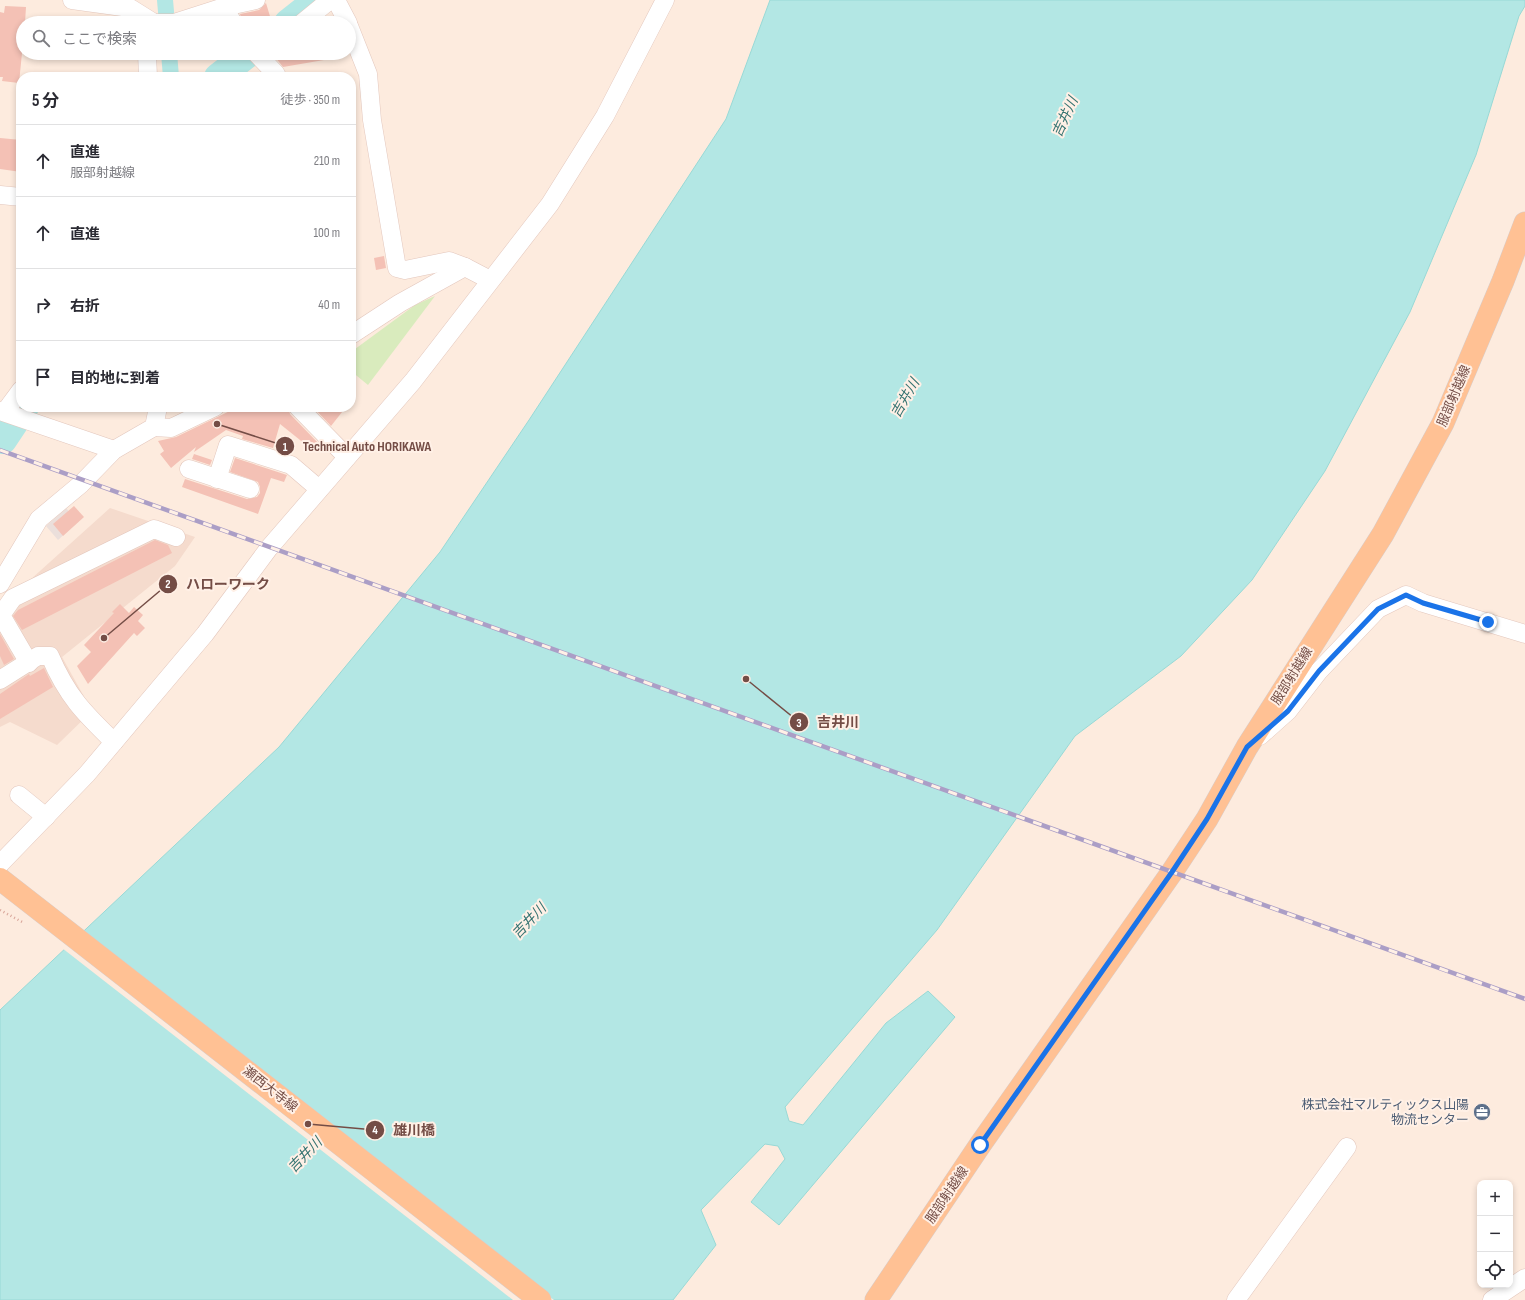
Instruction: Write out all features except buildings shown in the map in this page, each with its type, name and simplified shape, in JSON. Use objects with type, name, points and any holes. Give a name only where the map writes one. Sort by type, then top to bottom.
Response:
[{"type":"main road","name":"服部射越線","points":[[876,1300],[980,1145],[1172,872],[1207,819],[1247,747],[1383,534],[1443,423],[1503,281],[1525,223]]},
{"type":"main road","name":"瀬西大寺線","points":[[1,875],[540,1300]]},
{"type":"street","points":[[72,0],[130,8],[141,16]]},
{"type":"street","points":[[143,0],[148,16]]},
{"type":"street","points":[[196,16],[224,7],[256,0]]},
{"type":"street","points":[[311,16],[330,0]]},
{"type":"street","points":[[336,0],[344,16]]},
{"type":"street","points":[[1,875],[46,817],[87,774],[205,634],[269,548],[413,381],[550,204],[605,116],[665,0]]},
{"type":"street","points":[[224,7],[229,16]]},
{"type":"street","points":[[356,44],[368,74],[372,120],[397,268],[405,270],[450,261],[490,280]]},
{"type":"street","points":[[147,60],[148,72]]},
{"type":"street","points":[[265,60],[273,72]]},
{"type":"street","points":[[0,195],[16,197]]},
{"type":"street","points":[[356,332],[400,303],[465,267]]},
{"type":"street","points":[[16,402],[11,414],[114,450]]},
{"type":"street","points":[[154,427],[157,412]]},
{"type":"street","points":[[0,584],[40,519],[81,484],[114,450],[154,427],[171,428],[205,412]]},
{"type":"street","points":[[303,412],[347,457]]},
{"type":"street","points":[[217,479],[228,445],[291,465],[319,489]]},
{"type":"street","points":[[189,469],[250,489]]},
{"type":"street","points":[[29,663],[1,615],[13,598],[154,529],[176,537]]},
{"type":"street","points":[[1247,747],[1288,711],[1319,671],[1378,609],[1406,595],[1423,603],[1525,634]]},
{"type":"street","points":[[0,680],[38,656],[50,656],[61,681],[81,710],[114,742]]},
{"type":"street","points":[[19,795],[46,817]]},
{"type":"street","points":[[1236,1300],[1347,1147]]},
{"type":"street","points":[[1492,1300],[1525,1278]]},
{"type":"shaded area","points":[[66,508],[78,522],[58,540],[46,526]]},
{"type":"shaded area","points":[[110,508],[195,537],[175,566],[62,657],[92,711],[57,745],[10,722],[0,727],[0,607]]},
{"type":"green space","points":[[435,296],[368,385],[356,375],[356,348],[415,305]]},
{"type":"water","points":[[770,0],[1525,0],[1525,6],[1519,16],[1476,155],[1410,312],[1325,471],[1252,580],[1181,656],[1075,736],[937,930],[785,1107],[789,1121],[803,1125],[886,1023],[928,991],[955,1017],[779,1225],[751,1202],[785,1159],[778,1146],[765,1144],[701,1210],[716,1245],[673,1300],[0,1300],[0,1010],[279,747],[440,552],[529,420],[726,119]]},
{"type":"pier","points":[[80,930],[554,1300],[513,1300],[62,948]]},
{"type":"waterway","points":[[165,0],[166,16]]},
{"type":"waterway","points":[[297,16],[317,0]]},
{"type":"waterway","points":[[170,60],[171,72]]},
{"type":"waterway","points":[[224,72],[240,60]]},
{"type":"waterway","points":[[3,440],[22,412]]},
{"type":"railway","points":[[0,450],[1525,999]]},
{"type":"place","name":"Technical Auto HORIKAWA","points":[[217,424]]},
{"type":"place","name":"ハローワーク","points":[[104,638]]},
{"type":"place","name":"吉井川","points":[[746,679]]},
{"type":"place","name":"株式会社マルティックス山陽 物流センター","points":[[1482,1112]]},
{"type":"place","name":"雄川橋","points":[[308,1124]]},
{"type":"route","points":[[980,1145],[1172,872],[1207,819],[1247,747],[1288,711],[1319,671],[1349,638],[1378,609],[1406,595],[1423,603],[1488,622]]}]
